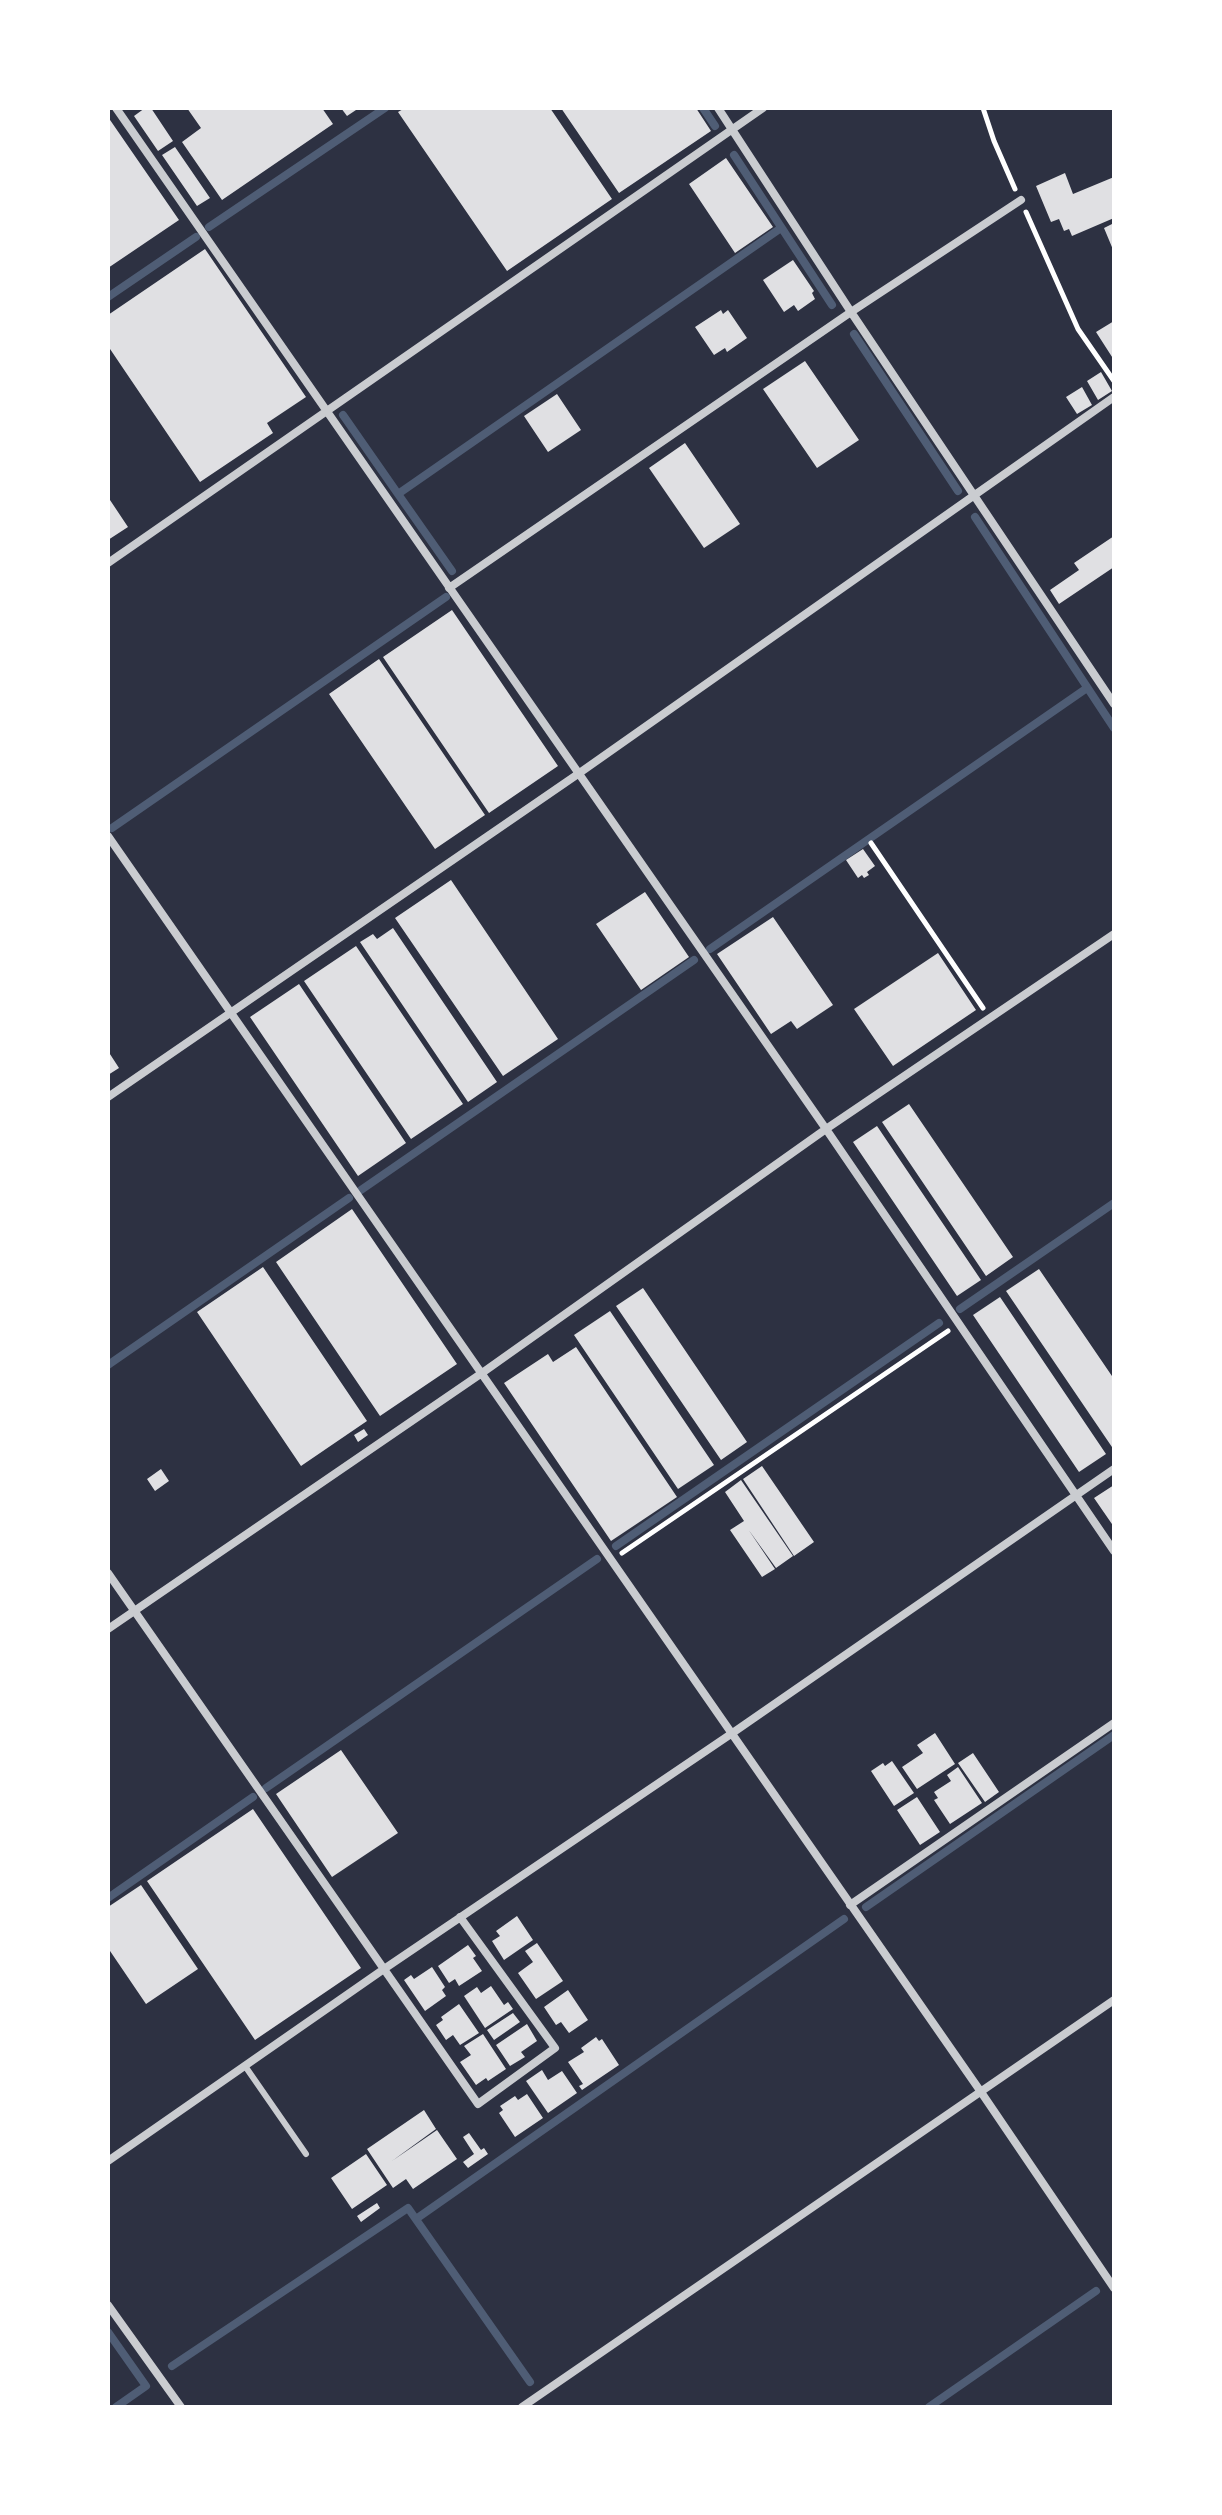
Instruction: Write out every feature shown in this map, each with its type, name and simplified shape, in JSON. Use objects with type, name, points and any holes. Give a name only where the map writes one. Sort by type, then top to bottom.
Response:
[{"type":"street","points":[[116,108],[826,1129],[1114,1551]]},
{"type":"street","points":[[718,108],[1114,704]]},
{"type":"street","points":[[108,563],[763,108]]},
{"type":"street","points":[[449,588],[851,312],[1021,200]]},
{"type":"street","points":[[108,1097],[578,774],[1114,397]]},
{"type":"street","points":[[108,836],[1114,2288]]},
{"type":"street","points":[[108,1629],[482,1373],[826,1129],[1114,934]]},
{"type":"street","points":[[108,2161],[1114,1469]]},
{"type":"street","points":[[108,1573],[478,2104],[555,2048],[460,1917]]},
{"type":"street","points":[[850,1905],[1114,1723]]},
{"type":"street","points":[[522,2407],[1114,2000]]},
{"type":"street","points":[[108,2305],[181,2407]]},
{"type":"lane","points":[[245,2066],[306,2154]]},
{"type":"path","points":[[983,108],[994,141],[1078,329],[1114,381]]},
{"type":"path","points":[[871,843],[990,1018]]},
{"type":"path","points":[[611,1560],[958,1324]]},
{"type":"building","points":[[145,108],[151,108],[173,141],[158,151],[134,116]]},
{"type":"building","points":[[187,108],[322,108],[333,124],[222,200],[182,142],[201,128]]},
{"type":"building","points":[[341,108],[359,108],[347,116]]},
{"type":"building","points":[[405,108],[550,108],[612,199],[507,271],[398,112]]},
{"type":"building","points":[[561,108],[696,108],[711,131],[619,193]]},
{"type":"building","points":[[108,117],[179,220],[108,268]]},
{"type":"building","points":[[175,147],[210,198],[197,206],[162,155]]},
{"type":"building","points":[[726,158],[773,227],[735,253],[689,184]]},
{"type":"building","points":[[1065,173],[1073,194],[1114,177],[1114,218],[1072,236],[1069,229],[1064,231],[1059,219],[1051,222],[1036,186]]},
{"type":"building","points":[[1114,223],[1114,252],[1104,228]]},
{"type":"building","points":[[205,249],[306,397],[267,423],[273,433],[200,482],[108,346],[108,315]]},
{"type":"building","points":[[793,260],[814,291],[815,299],[798,311],[794,305],[784,312],[763,280]]},
{"type":"building","points":[[721,310],[723,314],[728,310],[747,338],[727,352],[725,348],[714,355],[695,327]]},
{"type":"building","points":[[1114,321],[1114,360],[1096,332]]},
{"type":"building","points":[[805,361],[859,440],[817,468],[763,389]]},
{"type":"building","points":[[1101,372],[1112,391],[1098,400],[1087,381]]},
{"type":"building","points":[[1082,387],[1092,405],[1077,414],[1066,397]]},
{"type":"building","points":[[557,394],[581,430],[548,452],[524,416]]},
{"type":"building","points":[[685,443],[740,524],[704,548],[649,468]]},
{"type":"building","points":[[108,497],[128,527],[108,540]]},
{"type":"building","points":[[1114,536],[1114,567],[1059,604],[1050,590],[1079,570],[1074,563]]},
{"type":"building","points":[[452,610],[558,766],[489,813],[383,657]]},
{"type":"building","points":[[379,659],[485,815],[435,849],[329,694]]},
{"type":"building","points":[[863,849],[875,866],[867,872],[869,875],[858,878],[846,860]]},
{"type":"building","points":[[451,880],[558,1039],[503,1076],[395,918]]},
{"type":"building","points":[[645,892],[689,957],[641,990],[596,924]]},
{"type":"building","points":[[773,917],[833,1005],[797,1029],[791,1021],[771,1034],[717,954]]},
{"type":"building","points":[[393,928],[497,1082],[468,1102],[360,942],[373,934],[377,939]]},
{"type":"building","points":[[356,946],[463,1104],[411,1139],[304,981]]},
{"type":"building","points":[[938,953],[976,1010],[893,1066],[854,1009]]},
{"type":"building","points":[[299,984],[406,1143],[358,1176],[250,1017]]},
{"type":"building","points":[[108,1051],[119,1068],[108,1075]]},
{"type":"building","points":[[909,1104],[1013,1257],[986,1276],[882,1122]]},
{"type":"building","points":[[877,1126],[981,1280],[957,1296],[853,1142]]},
{"type":"building","points":[[352,1209],[457,1364],[380,1416],[276,1262]]},
{"type":"building","points":[[263,1267],[367,1421],[301,1466],[197,1312]]},
{"type":"building","points":[[1039,1269],[1114,1379],[1114,1450],[1006,1291]]},
{"type":"building","points":[[643,1288],[747,1442],[721,1460],[616,1306]]},
{"type":"building","points":[[1000,1297],[1106,1454],[1079,1472],[973,1315]]},
{"type":"building","points":[[610,1311],[714,1465],[678,1489],[574,1335]]},
{"type":"building","points":[[576,1347],[677,1497],[611,1541],[504,1383],[548,1354],[553,1362]]},
{"type":"building","points":[[364,1429],[368,1435],[358,1442],[354,1435]]},
{"type":"building","points":[[762,1466],[814,1542],[794,1556],[743,1479]]},
{"type":"building","points":[[161,1469],[169,1481],[155,1491],[147,1479]]},
{"type":"building","points":[[741,1480],[793,1556],[776,1568],[748,1529],[775,1569],[762,1577],[730,1530],[744,1521],[725,1492]]},
{"type":"building","points":[[1114,1485],[1114,1527],[1094,1498]]},
{"type":"building","points":[[935,1733],[955,1764],[917,1789],[902,1767],[923,1753],[917,1745]]},
{"type":"building","points":[[341,1750],[398,1833],[332,1877],[276,1794]]},
{"type":"building","points":[[973,1753],[999,1792],[985,1802],[958,1763]]},
{"type":"building","points":[[892,1761],[914,1793],[894,1806],[871,1771]]},
{"type":"building","points":[[958,1767],[982,1803],[950,1824],[934,1800],[938,1798],[934,1792],[951,1781],[947,1775]]},
{"type":"building","points":[[917,1797],[940,1832],[920,1845],[897,1810]]},
{"type":"building","points":[[253,1809],[361,1968],[255,2040],[147,1881]]},
{"type":"building","points":[[141,1885],[198,1969],[146,2004],[108,1948],[108,1907]]},
{"type":"building","points":[[517,1916],[533,1940],[504,1960],[492,1941],[500,1936],[496,1931]]},
{"type":"building","points":[[537,1943],[563,1981],[536,1999],[518,1973],[533,1962],[525,1951]]},
{"type":"building","points":[[468,1945],[482,1971],[459,1986],[455,1979],[449,1983],[438,1966]]},
{"type":"building","points":[[432,1967],[445,1987],[442,1990],[446,1996],[425,2011],[404,1980],[411,1975],[414,1979]]},
{"type":"building","points":[[491,1986],[504,2005],[508,2002],[513,2009],[485,2028],[464,1996],[477,1987],[481,1993]]},
{"type":"building","points":[[568,1990],[588,2020],[569,2033],[561,2022],[556,2025],[544,2007]]},
{"type":"building","points":[[459,2004],[479,2033],[460,2045],[453,2035],[446,2040],[436,2025],[443,2020],[441,2017]]},
{"type":"building","points":[[513,2013],[520,2022],[494,2040],[487,2030]]},
{"type":"building","points":[[527,2024],[537,2041],[521,2052],[525,2057],[510,2066],[496,2045]]},
{"type":"building","points":[[483,2034],[506,2069],[476,2085],[460,2062],[471,2055],[464,2046]]},
{"type":"building","points":[[596,2037],[599,2041],[602,2039],[619,2065],[582,2090],[579,2086],[583,2084],[568,2062],[584,2052],[581,2048]]},
{"type":"building","points":[[542,2070],[548,2080],[562,2071],[577,2093],[548,2113],[526,2081]]},
{"type":"building","points":[[527,2094],[543,2118],[515,2137],[499,2113],[503,2110],[500,2106],[515,2096],[518,2100]]},
{"type":"building","points":[[424,2110],[436,2129],[392,2161],[437,2130],[457,2159],[413,2189],[406,2179],[393,2188],[367,2149]]},
{"type":"building","points":[[469,2133],[481,2150],[484,2148],[488,2154],[468,2168],[463,2162],[474,2154],[463,2137]]},
{"type":"building","points":[[366,2154],[387,2185],[352,2209],[331,2178]]},
{"type":"building","points":[[377,2203],[380,2208],[361,2222],[357,2216]]},
{"type":"waterway","points":[[209,227],[385,108]]},
{"type":"waterway","points":[[703,108],[715,126]]},
{"type":"waterway","points":[[734,155],[832,305]]},
{"type":"waterway","points":[[452,571],[398,494],[781,228]]},
{"type":"waterway","points":[[108,297],[196,237]]},
{"type":"waterway","points":[[854,334],[958,491]]},
{"type":"waterway","points":[[343,415],[398,494]]},
{"type":"waterway","points":[[975,517],[1114,728]]},
{"type":"waterway","points":[[112,828],[446,597]]},
{"type":"waterway","points":[[710,949],[1087,688]]},
{"type":"waterway","points":[[361,1190],[694,960]]},
{"type":"waterway","points":[[108,1365],[349,1198]]},
{"type":"waterway","points":[[960,1309],[1114,1203]]},
{"type":"waterway","points":[[616,1546],[939,1323]]},
{"type":"waterway","points":[[266,1788],[597,1559]]},
{"type":"waterway","points":[[866,1907],[1114,1735]]},
{"type":"waterway","points":[[108,1898],[253,1797]]},
{"type":"waterway","points":[[416,2219],[844,1919]]},
{"type":"waterway","points":[[172,2366],[408,2208],[530,2382]]},
{"type":"waterway","points":[[929,2407],[1096,2291]]},
{"type":"waterway","points":[[108,2332],[146,2386],[116,2407]]}]
